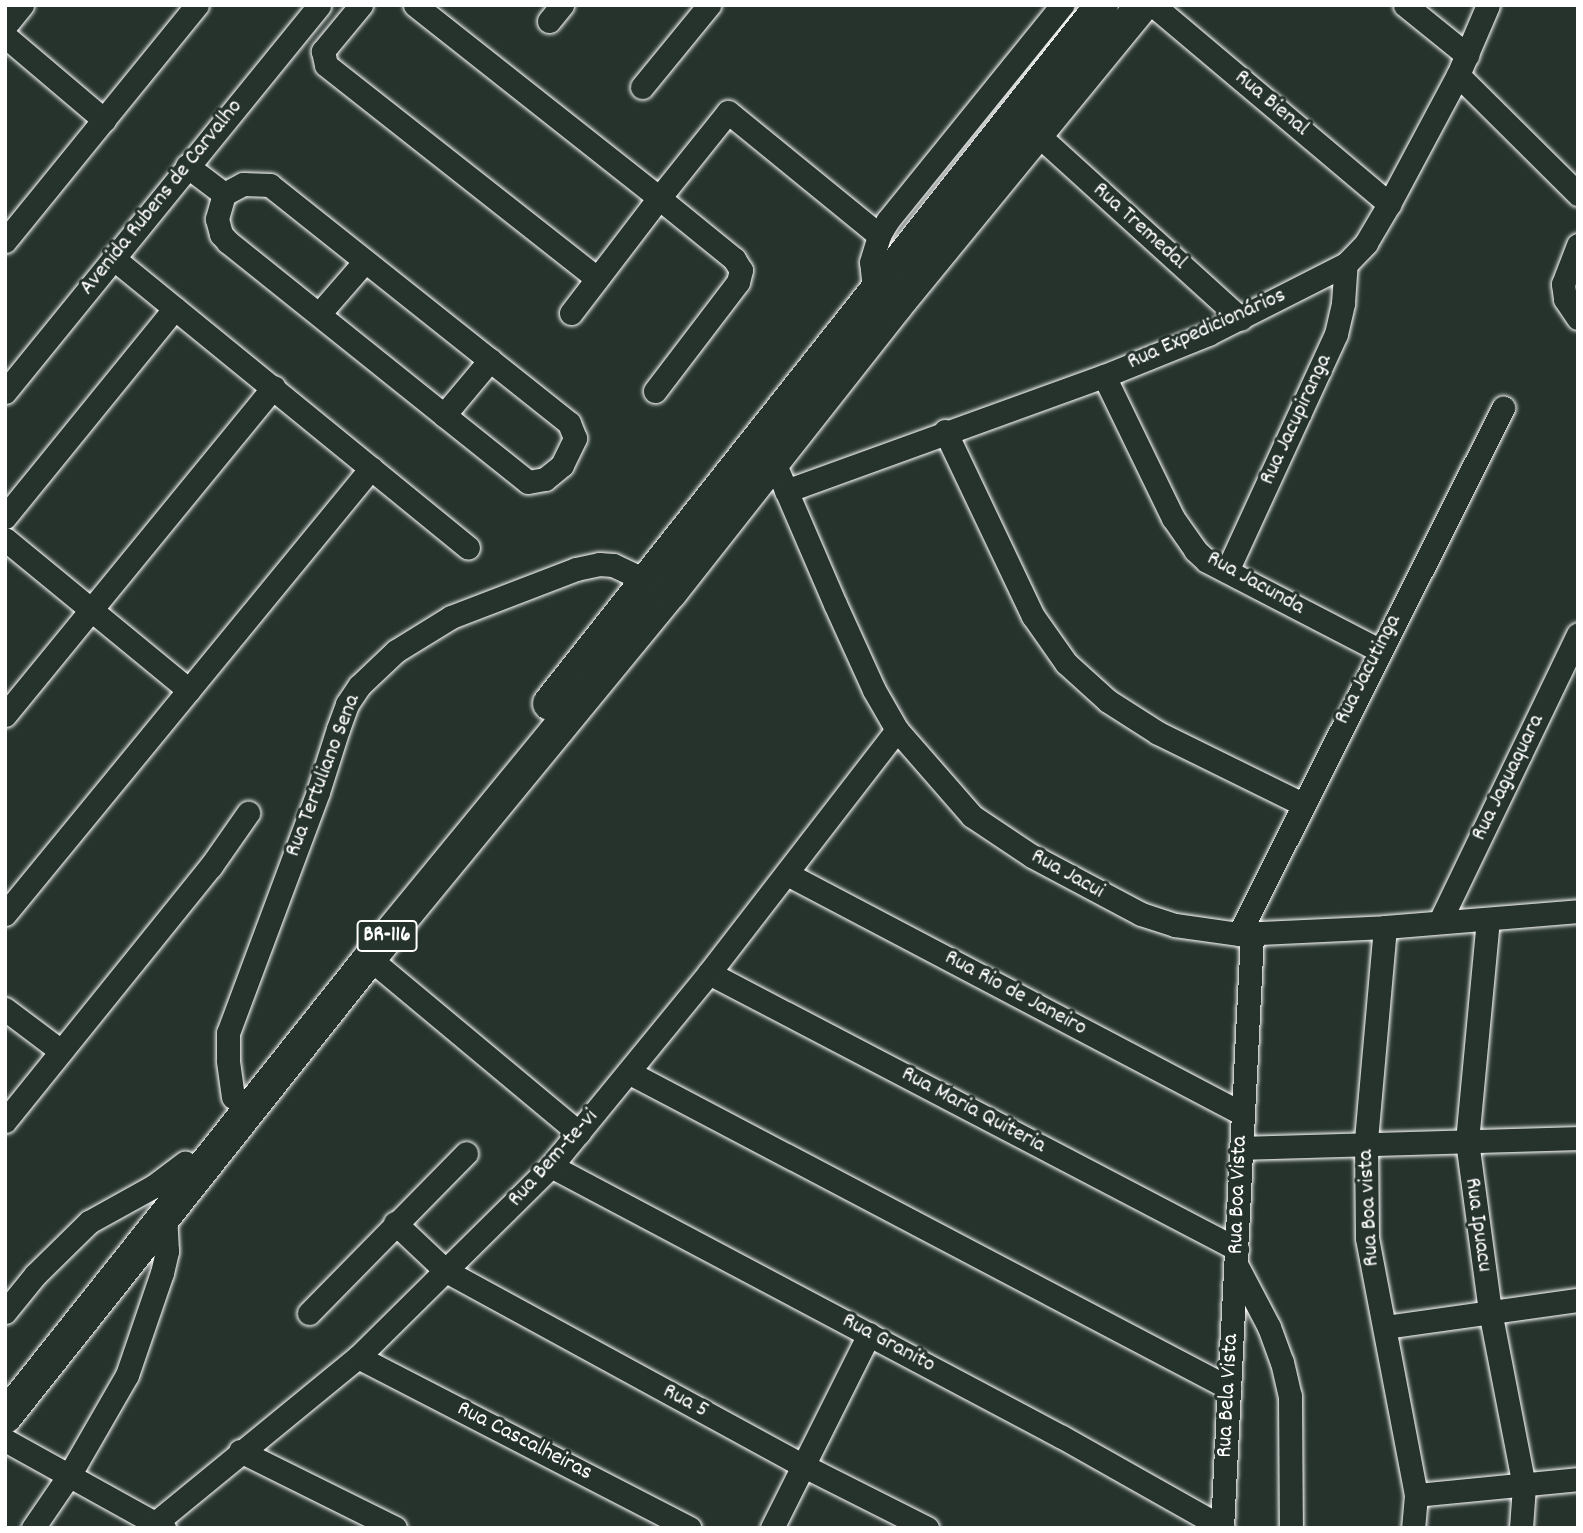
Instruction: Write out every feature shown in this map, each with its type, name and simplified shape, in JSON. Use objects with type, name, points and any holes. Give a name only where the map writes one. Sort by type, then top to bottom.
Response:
[{"type":"highway","points":[[773,460],[884,298],[1101,5]]},
{"type":"highway","points":[[5,1378],[185,1163],[233,1097],[648,580],[884,298],[1037,134],[1141,5]]},
{"type":"highway","name":"BR-116","points":[[5,1416],[369,958],[670,592],[773,460]]},
{"type":"street","points":[[5,26],[22,5]]},
{"type":"street","points":[[5,241],[197,5]]},
{"type":"street","name":"Avenida Rubens de Carvalho","points":[[5,392],[319,5]]},
{"type":"street","points":[[361,5],[323,51],[326,65],[597,278]]},
{"type":"street","points":[[415,5],[738,263],[742,274],[655,391]]},
{"type":"street","points":[[884,298],[871,262],[879,235],[1062,5]]},
{"type":"street","name":"Rua Bienal","points":[[1153,5],[1389,204]]},
{"type":"street","points":[[1405,5],[1463,65],[1578,194]]},
{"type":"street","name":"Rua Expedicionários","points":[[786,491],[945,431],[1104,376],[1241,320],[1346,264],[1366,243],[1389,204],[1463,65],[1488,5]]},
{"type":"street","points":[[642,87],[701,8]]},
{"type":"street","points":[[5,36],[104,120]]},
{"type":"street","points":[[571,313],[728,112],[879,235]]},
{"type":"street","name":"Rua Tremedal","points":[[1037,134],[1241,320]]},
{"type":"street","points":[[187,166],[224,194]]},
{"type":"street","points":[[243,184],[270,185],[365,261],[572,427],[574,442],[562,466],[545,479],[528,482],[444,415],[221,234],[217,219],[224,194],[243,184]]},
{"type":"street","points":[[1578,245],[1563,284],[1565,299],[1578,318]]},
{"type":"street","points":[[113,258],[468,548]]},
{"type":"street","points":[[319,314],[365,261]]},
{"type":"street","name":"Rua Jacupiranga","points":[[1227,571],[1336,334],[1343,303],[1346,264]]},
{"type":"street","points":[[5,517],[175,308]]},
{"type":"street","points":[[444,415],[490,360]]},
{"type":"street","name":"Rua Jacunda","points":[[1104,376],[1173,518],[1206,561],[1379,650]]},
{"type":"street","points":[[5,715],[273,387]]},
{"type":"street","name":"Rua Jacutinga","points":[[1245,935],[1302,804],[1503,408]]},
{"type":"street","points":[[945,431],[1033,617],[1066,663],[1108,701],[1158,733],[1302,804]]},
{"type":"street","name":"Rua Jacui","points":[[773,460],[874,690],[897,730],[972,816],[1032,856],[1142,914],[1175,925],[1245,935],[1578,911]]},
{"type":"street","points":[[5,914],[372,468]]},
{"type":"street","points":[[5,539],[189,690]]},
{"type":"street","name":"Rua Tertuliano Sena","points":[[233,1097],[228,1060],[228,1033],[343,717],[359,686],[396,651],[452,617],[576,569],[599,564],[613,565],[648,580]]},
{"type":"street","name":"Rua Jaguaquara","points":[[1440,921],[1578,634]]},
{"type":"street","name":"Rua Bem-te-vi","points":[[156,1526],[240,1451],[358,1357],[551,1166],[630,1073],[897,730]]},
{"type":"street","points":[[5,1121],[211,866],[248,813]]},
{"type":"street","name":"Rua Rio de Janeiro","points":[[787,874],[1243,1114]]},
{"type":"street","name":"Rua Ipuacu","points":[[1488,919],[1467,1141],[1490,1311],[1524,1486],[1521,1528]]},
{"type":"street","name":"Rua Boa vista","points":[[1385,927],[1366,1142],[1367,1238],[1416,1495],[1413,1528]]},
{"type":"street","name":"Rua Boa Vista","points":[[1245,935],[1243,1114],[1236,1257],[1269,1327],[1290,1396],[1291,1528]]},
{"type":"street","points":[[369,958],[579,1133]]},
{"type":"street","name":"Rua Maria Quiteria","points":[[709,973],[1236,1257]]},
{"type":"street","points":[[5,1009],[61,1051]]},
{"type":"street","points":[[630,1073],[1229,1388]]},
{"type":"street","points":[[1241,1148],[1366,1142],[1578,1138]]},
{"type":"street","points":[[309,1313],[466,1153]]},
{"type":"street","points":[[5,1312],[35,1275],[89,1222],[154,1186],[185,1163]]},
{"type":"street","name":"Rua Granito","points":[[551,1166],[869,1334],[1222,1527]]},
{"type":"street","points":[[33,1528],[70,1474],[122,1386],[156,1297],[167,1251],[165,1215]]},
{"type":"street","name":"Rua 5","points":[[396,1223],[446,1271],[802,1465],[927,1528]]},
{"type":"street","name":"Rua Bela Vista","points":[[1222,1527],[1236,1257]]},
{"type":"street","points":[[1385,1327],[1578,1300]]},
{"type":"street","points":[[772,1528],[869,1334]]},
{"type":"street","name":"Rua Cascalheiras","points":[[358,1357],[689,1528]]},
{"type":"street","points":[[5,1440],[70,1474],[156,1526]]},
{"type":"street","points":[[240,1451],[395,1528]]},
{"type":"street","points":[[1416,1495],[1578,1479]]}]
